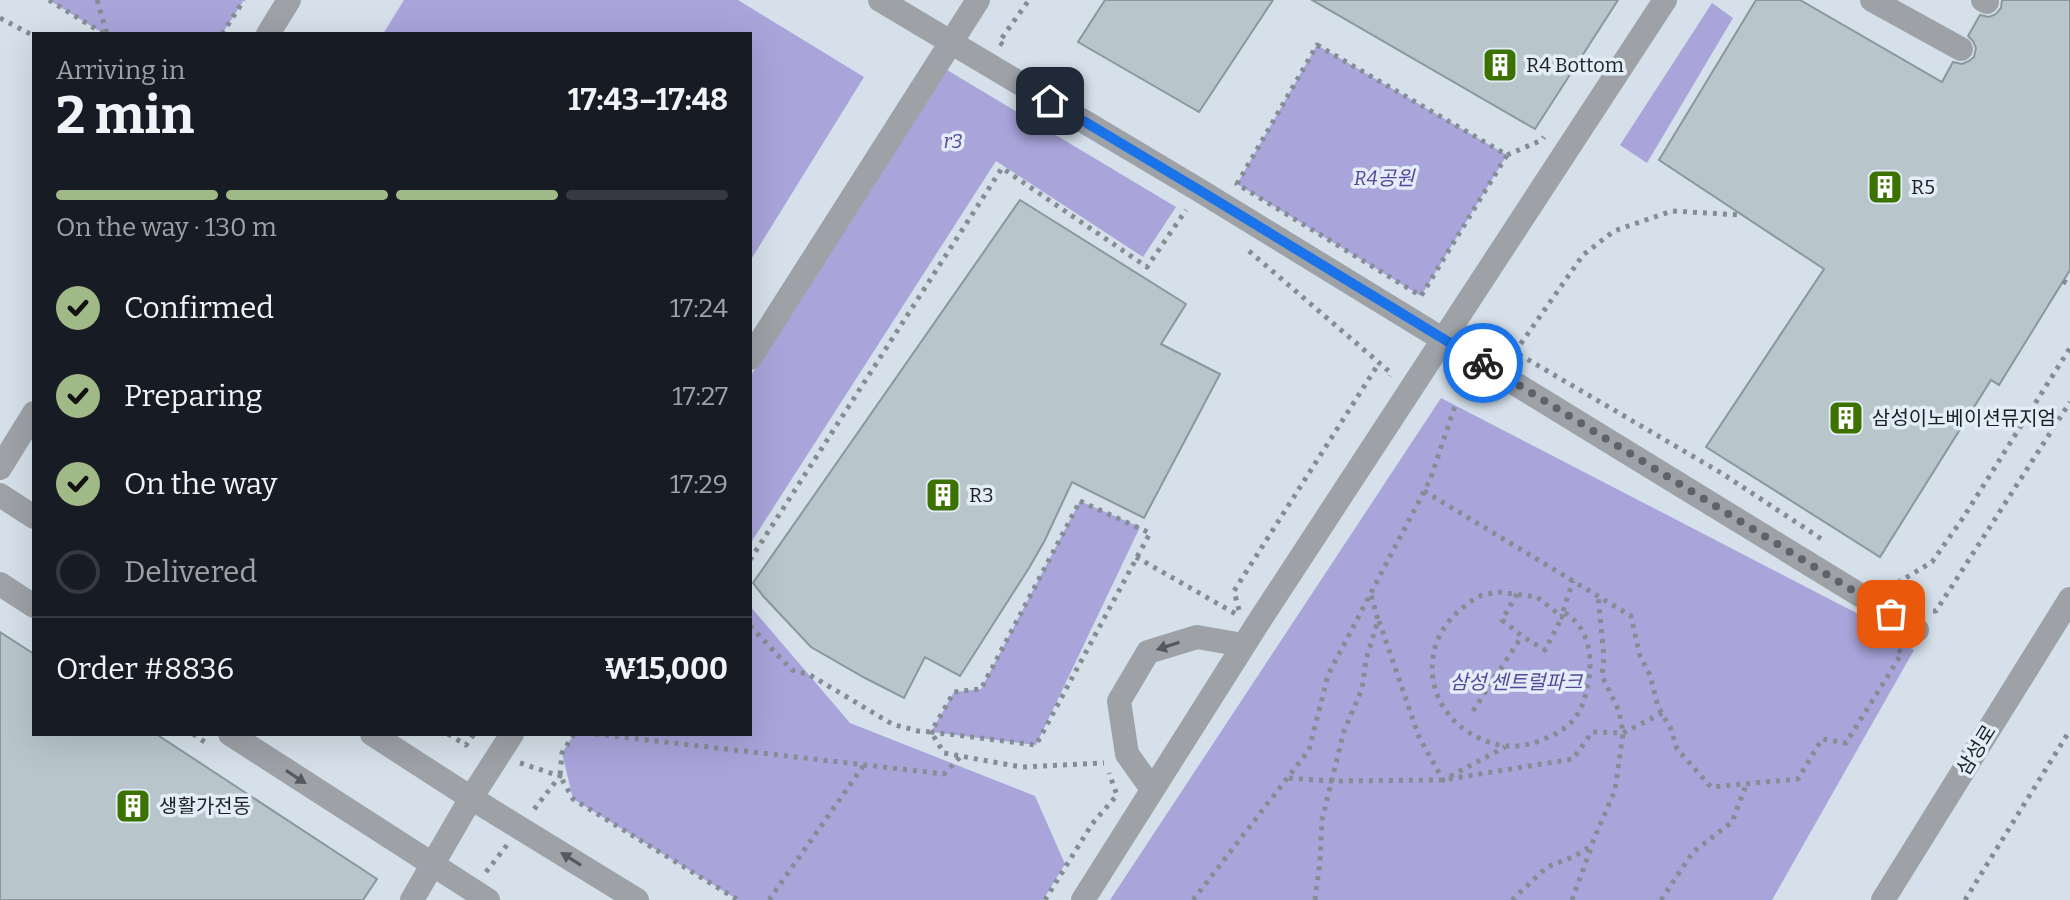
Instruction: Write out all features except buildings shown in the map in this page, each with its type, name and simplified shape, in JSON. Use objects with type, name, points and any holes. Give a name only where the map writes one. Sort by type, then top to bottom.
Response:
[{"type":"street","points":[[269,32],[289,0]]},
{"type":"street","points":[[880,0],[1443,339],[1920,621]]},
{"type":"street","points":[[752,355],[978,0]]},
{"type":"street","points":[[1083,900],[1243,645],[1665,0]]},
{"type":"street","points":[[1878,2],[1961,49]]},
{"type":"street","points":[[0,468],[32,416]]},
{"type":"street","points":[[0,495],[32,516]]},
{"type":"street","points":[[0,584],[32,605]]},
{"type":"street","name":"삼성로","points":[[1883,900],[2070,599]]},
{"type":"street","points":[[1152,789],[1127,754],[1119,701],[1148,652],[1197,637],[1243,645]]},
{"type":"street","points":[[233,736],[480,895]]},
{"type":"street","points":[[375,736],[637,900]]},
{"type":"street","points":[[412,900],[511,736]]},
{"type":"path","points":[[49,0],[103,32]]},
{"type":"path","points":[[97,0],[105,32]]},
{"type":"path","points":[[223,32],[244,0]]},
{"type":"path","points":[[1013,50],[999,42],[1029,0]]},
{"type":"path","points":[[0,18],[32,35]]},
{"type":"path","points":[[1237,184],[1317,45],[1507,155]]},
{"type":"path","points":[[1224,176],[1421,296],[1507,155],[1542,140],[1550,128]]},
{"type":"path","points":[[752,557],[1002,168],[1147,267],[1191,202]]},
{"type":"path","points":[[1515,352],[1583,255],[1614,231],[1672,211],[1742,215]]},
{"type":"path","points":[[1238,242],[1391,373],[1383,387]]},
{"type":"path","points":[[2063,281],[2070,285]]},
{"type":"path","points":[[1460,315],[1515,352],[1723,474],[1838,550]]},
{"type":"path","points":[[1883,596],[1890,585],[1932,562],[2070,348]]},
{"type":"path","points":[[1240,616],[1234,591],[1379,363]]},
{"type":"path","points":[[1920,621],[1936,611],[2070,402]]},
{"type":"path","points":[[1193,900],[1309,750],[1328,675],[1430,480],[1456,403]]},
{"type":"path","points":[[1424,491],[1631,616],[1640,656],[1677,749],[1711,787],[1798,779],[1822,739],[1846,743],[1902,653],[1893,645]]},
{"type":"path","points":[[752,628],[792,670],[810,675],[892,724],[918,731],[1036,745],[1150,533],[1080,501],[981,689],[954,692],[931,732]]},
{"type":"path","points":[[1136,557],[1240,616]]},
{"type":"path","points":[[1517,594],[1502,620],[1545,650],[1573,581]]},
{"type":"path","points":[[1498,592],[1537,597],[1562,614],[1576,622],[1587,641],[1591,667],[1583,704],[1571,724],[1560,733],[1533,743],[1506,747],[1463,730],[1439,701],[1432,676],[1436,642],[1448,622],[1479,596],[1498,592]]},
{"type":"path","points":[[1370,594],[1419,737],[1443,780]]},
{"type":"path","points":[[1572,900],[1615,790],[1623,733],[1619,711],[1602,676],[1604,657],[1598,596]]},
{"type":"path","points":[[1240,616],[1248,603]]},
{"type":"path","points":[[1315,900],[1322,820],[1344,731],[1362,689],[1366,660],[1378,620]]},
{"type":"path","points":[[1473,711],[1522,636]]},
{"type":"path","points":[[1288,778],[1331,781],[1443,780],[1573,759],[1592,732],[1623,733],[1662,713]]},
{"type":"path","points":[[1965,900],[2070,730]]},
{"type":"path","points":[[931,732],[944,753],[1021,767],[1104,763]]},
{"type":"path","points":[[451,736],[466,745],[473,736]]},
{"type":"path","points":[[480,895],[520,828],[560,776],[562,753],[573,736]]},
{"type":"path","points":[[612,736],[944,774],[961,756]]},
{"type":"path","points":[[1443,780],[1506,747]]},
{"type":"path","points":[[769,900],[864,765]]},
{"type":"path","points":[[560,776],[573,799],[738,900]]},
{"type":"path","points":[[1661,900],[1693,852],[1732,822],[1747,784]]},
{"type":"path","points":[[1512,900],[1547,867],[1591,846]]},
{"type":"green space","points":[[49,0],[244,0],[223,32],[101,32]]},
{"type":"green space","points":[[404,0],[738,0],[864,77],[752,258],[752,32],[384,32]]},
{"type":"green space","points":[[1712,3],[1733,18],[1647,163],[1620,145]]},
{"type":"green space","name":"R4공원","points":[[1317,45],[1507,155],[1421,296],[1237,184]]},
{"type":"green space","name":"r3","points":[[942,67],[1176,207],[1143,257],[996,161],[752,541],[752,374]]},
{"type":"green space","name":"삼성 센트럴파크","points":[[1441,398],[1868,619],[1914,650],[1772,900],[1110,900]]},
{"type":"green space","points":[[1080,501],[1140,527],[1036,745],[931,732],[954,692],[981,689]]},
{"type":"green space","points":[[752,608],[850,723],[1035,796],[1065,864],[1043,900],[738,900],[573,799],[562,753],[573,736],[752,736]]},
{"type":"way so far","points":[[1483,363],[1891,614]]},
{"type":"place","name":"R4 Bottom","points":[[1500,65]]},
{"type":"place","name":"R5","points":[[1885,187]]},
{"type":"place","name":"삼성이노베이션뮤지엄","points":[[1846,418]]},
{"type":"place","name":"R3","points":[[943,495]]},
{"type":"place","name":"생활가전동","points":[[133,806]]},
{"type":"route","points":[[1050,101],[1483,363]]}]
